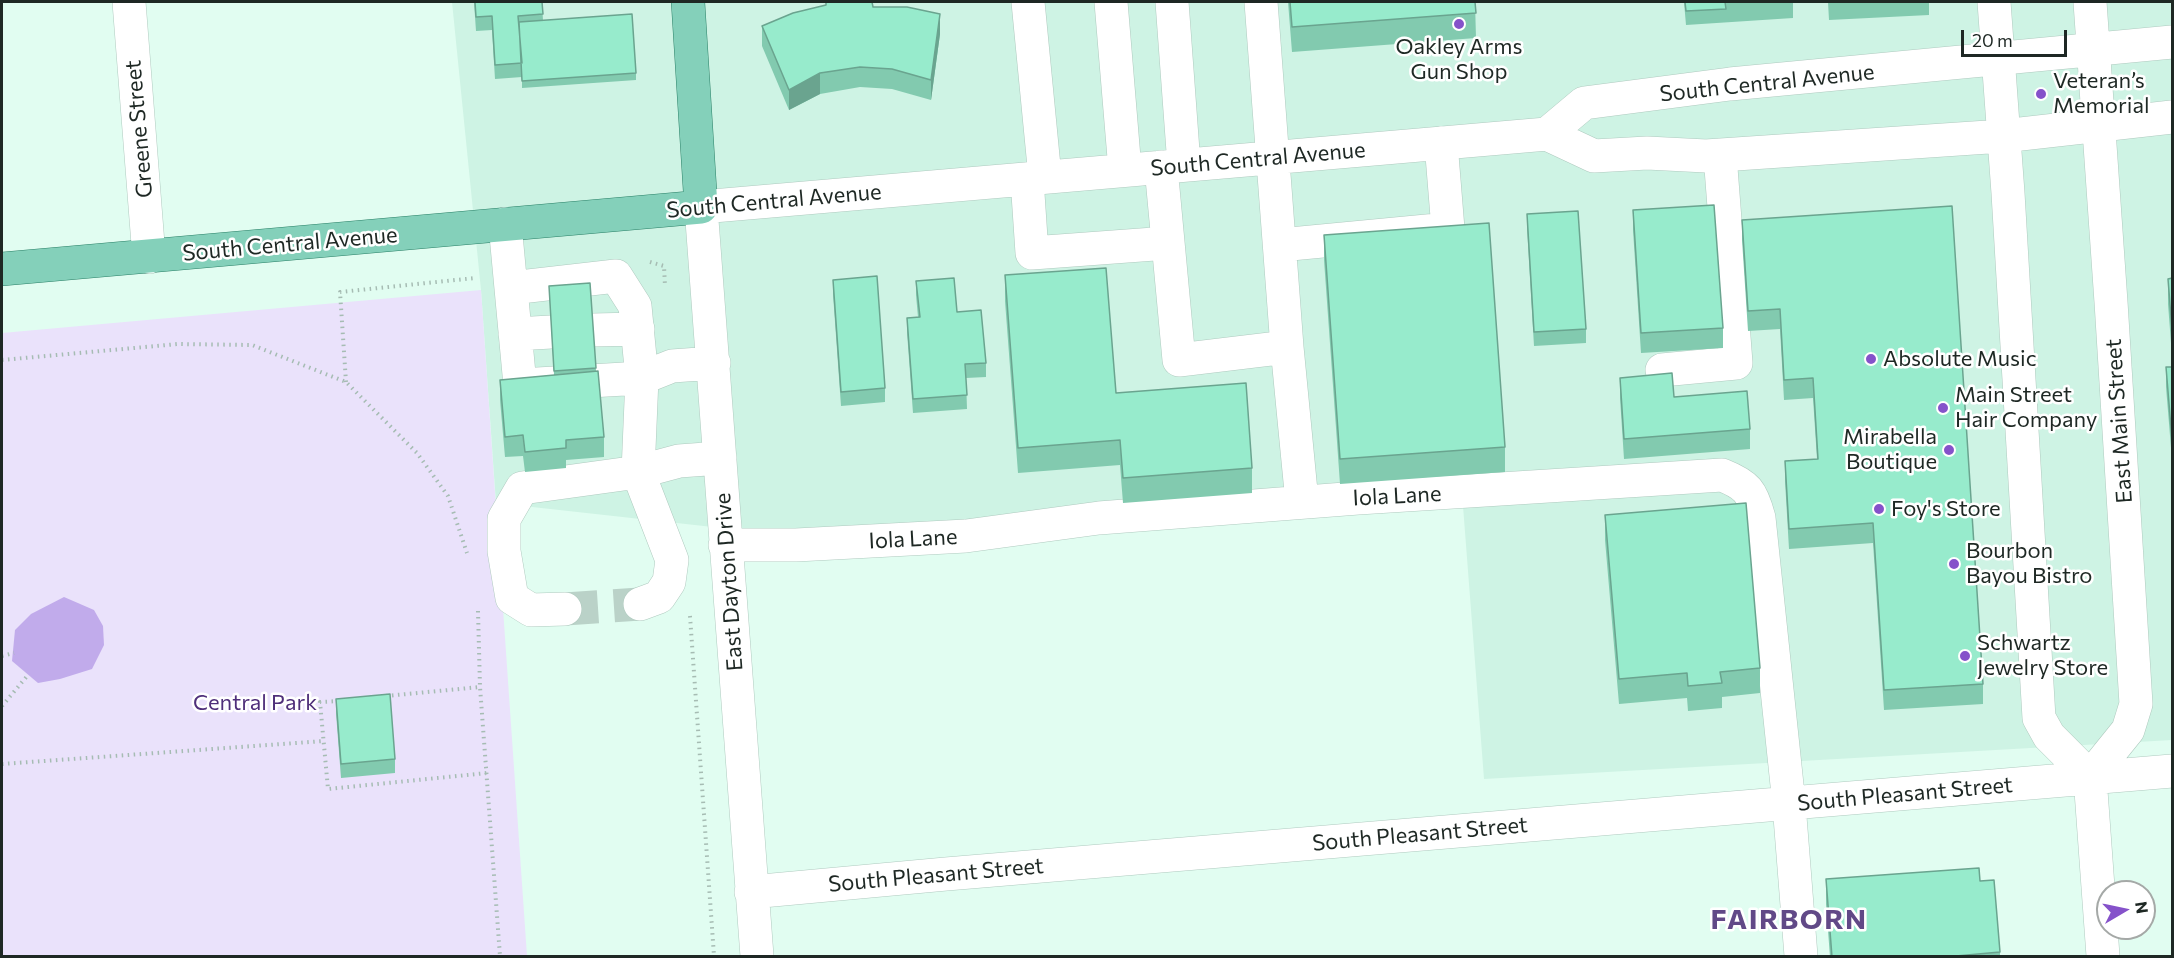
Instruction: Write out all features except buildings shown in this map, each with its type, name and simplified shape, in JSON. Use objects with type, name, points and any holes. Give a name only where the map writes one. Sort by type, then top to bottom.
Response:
[{"type":"main road","points":[[688,2],[701,207]]},
{"type":"main road","name":"South Central Avenue","points":[[2,269],[701,207]]},
{"type":"street","name":"Greene Street","points":[[129,2],[149,257]]},
{"type":"street","points":[[1028,2],[1036,178],[1032,253],[1168,243]]},
{"type":"street","points":[[1111,2],[1125,170]]},
{"type":"street","points":[[1172,2],[1173,166],[1168,243],[1179,360],[1287,347]]},
{"type":"street","points":[[1261,2],[1287,347],[1302,502]]},
{"type":"street","points":[[1994,2],[2039,718],[2049,736],[2090,777],[2103,957]]},
{"type":"street","name":"East Main Street","points":[[2090,2],[2136,704],[2128,730],[2090,777]]},
{"type":"street","name":"South Central Avenue","points":[[1547,134],[1584,103],[1730,84],[2172,42]]},
{"type":"street","name":"South Central Avenue","points":[[701,207],[1547,134],[1594,156],[1647,153],[1706,156],[2004,136],[2172,117]]},
{"type":"street","points":[[1280,245],[1448,229],[1441,143]]},
{"type":"street","points":[[1662,370],[1736,363],[1720,155]]},
{"type":"street","name":"East Dayton Drive","points":[[701,207],[757,957]]},
{"type":"street","points":[[505,224],[520,385],[642,378],[672,366],[714,363]]},
{"type":"street","points":[[511,288],[616,276],[635,306],[642,378],[638,472],[672,560],[669,582],[659,597],[640,604]]},
{"type":"street","points":[[593,330],[638,329]]},
{"type":"street","points":[[515,334],[551,332]]},
{"type":"street","points":[[565,609],[531,610],[512,598],[504,551],[504,519],[522,488],[638,472],[679,462],[720,458]]},
{"type":"street","name":"Iola Lane","points":[[726,545],[796,545],[966,536],[1099,518],[1302,502],[1722,475],[1741,483],[1754,499],[1759,518],[1789,804],[1801,957]]},
{"type":"street","name":"South Pleasant Street","points":[[751,892],[2172,771]]},
{"type":"path","points":[[340,292],[346,382]]},
{"type":"path","points":[[2,360],[178,344],[252,345],[346,382],[417,453],[448,496],[467,554]]},
{"type":"path","points":[[478,609],[480,687],[500,957]]},
{"type":"path","points":[[2,656],[14,653]]},
{"type":"path","points":[[2,706],[28,675]]},
{"type":"path","points":[[377,697],[480,687]]},
{"type":"path","points":[[343,700],[320,702],[328,789],[487,773]]},
{"type":"path","points":[[2,764],[324,741]]},
{"type":"shaded area","points":[[452,2],[2172,2],[2172,740],[1484,779],[1463,506],[767,533],[496,503],[481,290]]},
{"type":"shaded area","points":[[64,597],[94,610],[103,626],[104,645],[92,669],[38,683],[12,661],[15,630],[31,614]]},
{"type":"green space","name":"Central Park","points":[[481,290],[527,956],[2,956],[2,333]]},
{"type":"tunnel","points":[[565,609],[640,604]]},
{"type":"place","name":"Oakley Arms Gun Shop","points":[[1459,24]]},
{"type":"place","name":"Veteran’s Memorial","points":[[2041,94]]},
{"type":"place","name":"Absolute Music","points":[[1871,359]]},
{"type":"place","name":"Main Street Hair Company","points":[[1943,408]]},
{"type":"place","name":"Mirabella Boutique","points":[[1949,450]]},
{"type":"place","name":"Foy's Store","points":[[1879,509]]},
{"type":"place","name":"Bourbon Bayou Bistro","points":[[1954,564]]},
{"type":"place","name":"Schwartz Jewelry Store","points":[[1965,656]]},
{"type":"district","name":"FAIRBORN","points":[[1789,920]]}]
